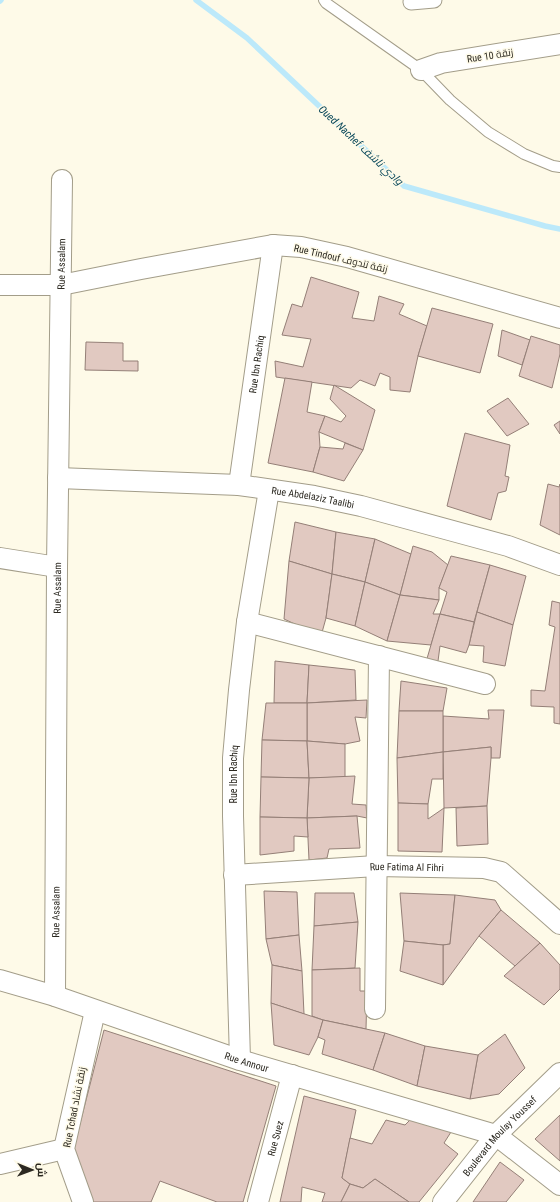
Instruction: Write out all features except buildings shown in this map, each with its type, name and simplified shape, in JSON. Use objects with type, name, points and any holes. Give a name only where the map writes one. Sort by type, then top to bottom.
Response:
[{"type":"street","points":[[411,2],[434,0]]},
{"type":"street","name":"Rue 10 زنقة","points":[[421,70],[441,63],[560,44]]},
{"type":"street","name":"Rue Assalam","points":[[55,996],[57,567],[62,180]]},
{"type":"street","name":"Rue Tindouf زنقة تندوف","points":[[0,285],[61,285],[273,245],[301,247],[347,257],[560,318]]},
{"type":"street","name":"Rue Ibn Rachiq","points":[[239,484],[273,245]]},
{"type":"street","name":"Rue Abdelaziz Taalibi","points":[[58,478],[239,484],[314,496],[361,506],[508,546],[560,565]]},
{"type":"street","name":"Rue Ibn Rachiq","points":[[240,1060],[234,875],[233,758],[247,622],[269,490]]},
{"type":"street","points":[[0,558],[57,567]]},
{"type":"street","points":[[247,622],[485,684]]},
{"type":"street","points":[[375,1009],[379,656]]},
{"type":"street","name":"Rue Fatima Al Fihri","points":[[234,875],[376,866],[484,868],[501,872],[560,924]]},
{"type":"street","name":"Rue Annour","points":[[0,980],[55,996],[240,1060],[496,1135]]},
{"type":"street","name":"Rue Tchad زنقة نشاد","points":[[83,1202],[64,1149],[95,1011]]},
{"type":"street","name":"Boulevard Moulay Youssef","points":[[443,1202],[496,1135],[560,1073]]},
{"type":"street","name":"Rue Suez","points":[[258,1202],[292,1075]]},
{"type":"street","points":[[496,1135],[560,1185]]},
{"type":"street","points":[[0,1164],[64,1149]]},
{"type":"lane","points":[[324,0],[337,11],[421,70],[450,100],[488,132],[524,154],[553,166],[560,167]]},
{"type":"waterway","name":"Oued Nachef وادي ناشف","points":[[196,0],[247,38],[404,186],[560,229]]}]
